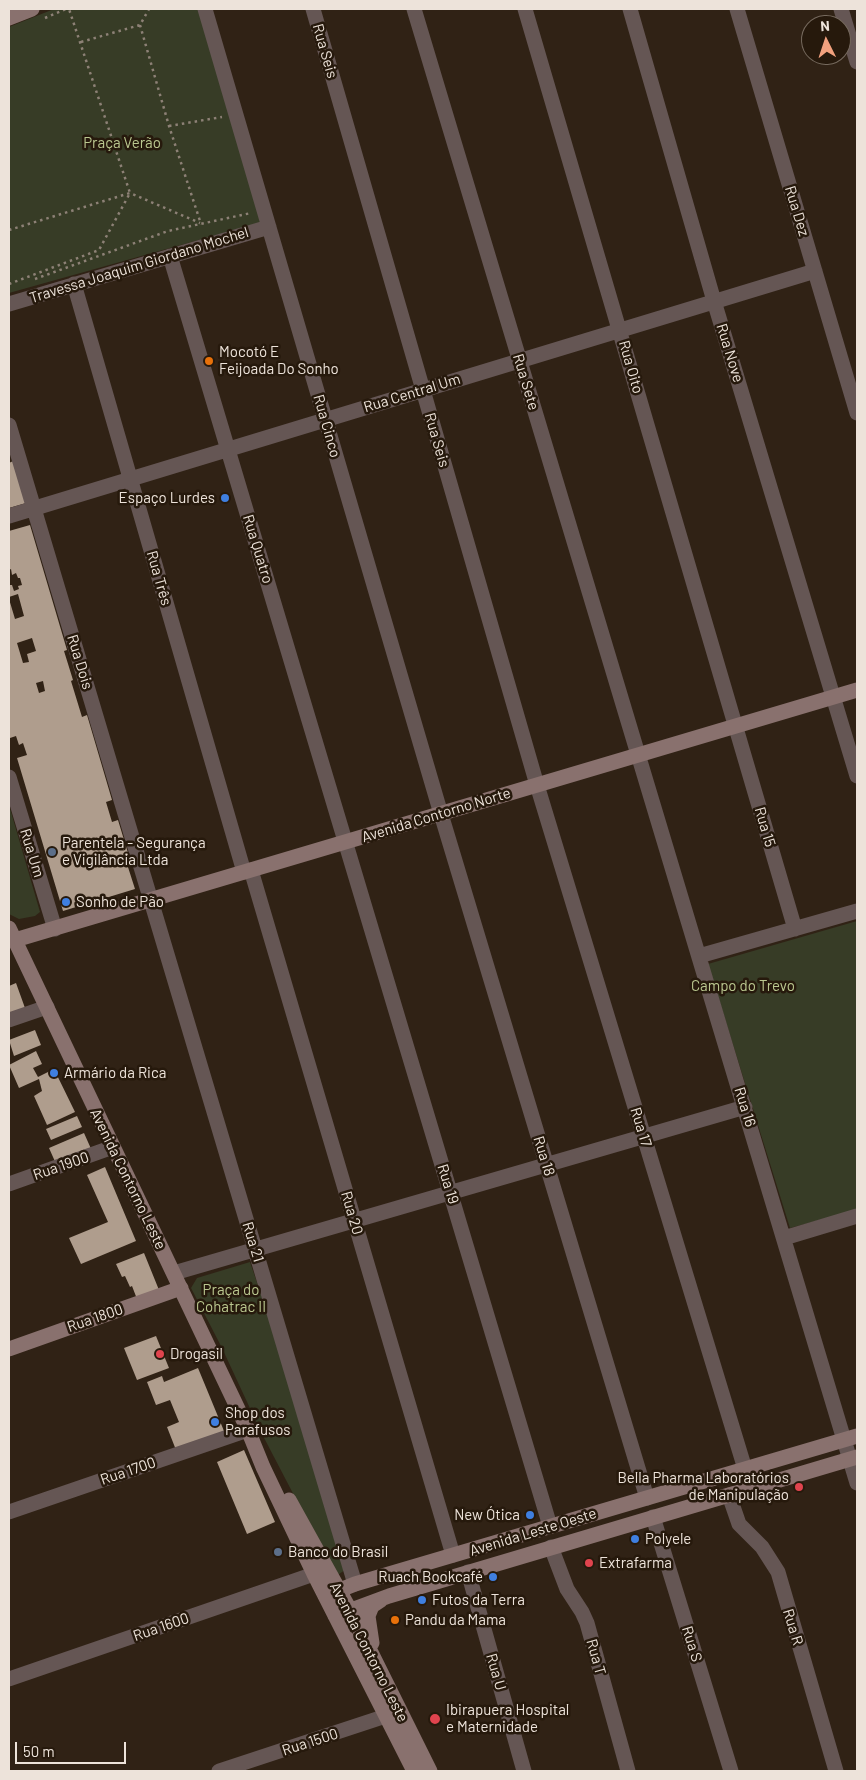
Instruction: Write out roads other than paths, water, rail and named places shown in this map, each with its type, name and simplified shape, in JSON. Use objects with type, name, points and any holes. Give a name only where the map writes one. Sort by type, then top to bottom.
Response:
[{"type":"main road","points":[[9,18],[32,9]]},
{"type":"main road","name":"Avenida Contorno Norte","points":[[12,934],[55,929],[857,690]]},
{"type":"main road","name":"Avenida Contorno Leste","points":[[12,934],[174,1273],[314,1574],[350,1610],[375,1662],[414,1771]]},
{"type":"main road","name":"Rua 1800","points":[[9,1349],[181,1288]]},
{"type":"main road","name":"Avenida Contorno Leste","points":[[248,1430],[269,1464],[332,1594],[335,1616],[393,1714],[430,1771]]},
{"type":"main road","name":"Avenida Leste Oeste","points":[[332,1594],[355,1584],[851,1438]]},
{"type":"main road","name":"Avenida Leste Oeste","points":[[335,1616],[388,1596],[854,1458]]},
{"type":"main road","points":[[375,1662],[368,1616],[372,1606],[388,1596]]},
{"type":"street","name":"Rua Cinco","points":[[205,9],[441,814]]},
{"type":"street","name":"Rua Seis","points":[[313,9],[538,785]]},
{"type":"street","name":"Rua Sete","points":[[414,9],[639,754]]},
{"type":"street","name":"Rua Oito","points":[[526,9],[736,726]]},
{"type":"street","name":"Rua Nove","points":[[630,9],[714,301],[857,776]]},
{"type":"street","name":"Rua Dez","points":[[737,9],[815,270],[853,383],[857,413]]},
{"type":"street","points":[[841,9],[857,62]]},
{"type":"street","name":"Travessa Joaquim Giordano Mochel","points":[[9,304],[269,227]]},
{"type":"street","name":"Rua Quatro","points":[[170,256],[346,842]]},
{"type":"street","name":"Rua Central Um","points":[[9,516],[815,270]]},
{"type":"street","name":"Rua Três","points":[[74,284],[247,871]]},
{"type":"street","name":"Rua Dois","points":[[9,425],[152,900]]},
{"type":"street","name":"Rua 15","points":[[736,726],[795,929]]},
{"type":"street","name":"Rua 16","points":[[639,754],[784,1238],[851,1438],[857,1483]]},
{"type":"street","name":"Rua Um","points":[[9,777],[55,929]]},
{"type":"street","name":"Rua 17","points":[[538,785],[745,1469]]},
{"type":"street","name":"Rua 18","points":[[441,814],[647,1498]]},
{"type":"street","name":"Rua 19","points":[[346,842],[550,1526]]},
{"type":"street","name":"Rua 20","points":[[247,871],[354,1221],[453,1555]]},
{"type":"street","name":"Rua 21","points":[[152,900],[355,1584]]},
{"type":"street","points":[[700,956],[857,911]]},
{"type":"street","points":[[9,1020],[47,1007]]},
{"type":"street","points":[[174,1273],[745,1108]]},
{"type":"street","name":"Rua 1900","points":[[9,1184],[113,1147]]},
{"type":"street","points":[[784,1238],[857,1216]]},
{"type":"street","name":"Rua 1700","points":[[9,1512],[248,1430]]},
{"type":"street","name":"Rua R","points":[[728,1495],[740,1524],[762,1548],[778,1572],[836,1771]]},
{"type":"street","name":"Rua S","points":[[654,1517],[731,1771]]},
{"type":"street","name":"Rua T","points":[[551,1548],[567,1589],[587,1623],[628,1771]]},
{"type":"street","name":"Rua U","points":[[468,1572],[524,1771]]},
{"type":"street","name":"Rua 1600","points":[[9,1679],[314,1574]]},
{"type":"street","name":"Rua 1500","points":[[219,1771],[393,1714]]},
{"type":"place","name":"Mocotó E Feijoada Do Sonho","points":[[209,361]]},
{"type":"place","name":"Espaço Lurdes","points":[[225,498]]},
{"type":"place","name":"Parentela - Segurança e Vigilância Ltda","points":[[52,852]]},
{"type":"place","name":"Sonho de Pão","points":[[66,902]]},
{"type":"place","name":"Armário da Rica","points":[[54,1073]]},
{"type":"place","name":"Drogasil","points":[[160,1354]]},
{"type":"place","name":"Shop dos Parafusos","points":[[215,1422]]},
{"type":"place","name":"Bella Pharma Laboratórios de Manipulação","points":[[799,1487]]},
{"type":"place","name":"New Ótica","points":[[530,1515]]},
{"type":"place","name":"Polyele","points":[[635,1539]]},
{"type":"place","name":"Banco do Brasil","points":[[278,1552]]},
{"type":"place","name":"Extrafarma","points":[[589,1563]]},
{"type":"place","name":"Ruach Bookcafé","points":[[493,1577]]},
{"type":"place","name":"Futos da Terra","points":[[422,1600]]},
{"type":"place","name":"Pandu da Mama","points":[[395,1620]]},
{"type":"place","name":"Ibirapuera Hospital e Maternidade","points":[[435,1719]]},
{"type":"park label","name":"Praça Verão","points":[[122,143]]},
{"type":"park label","name":"Campo do Trevo","points":[[743,986]]},
{"type":"park label","name":"Praça do Cohatrac II","points":[[231,1298]]}]
